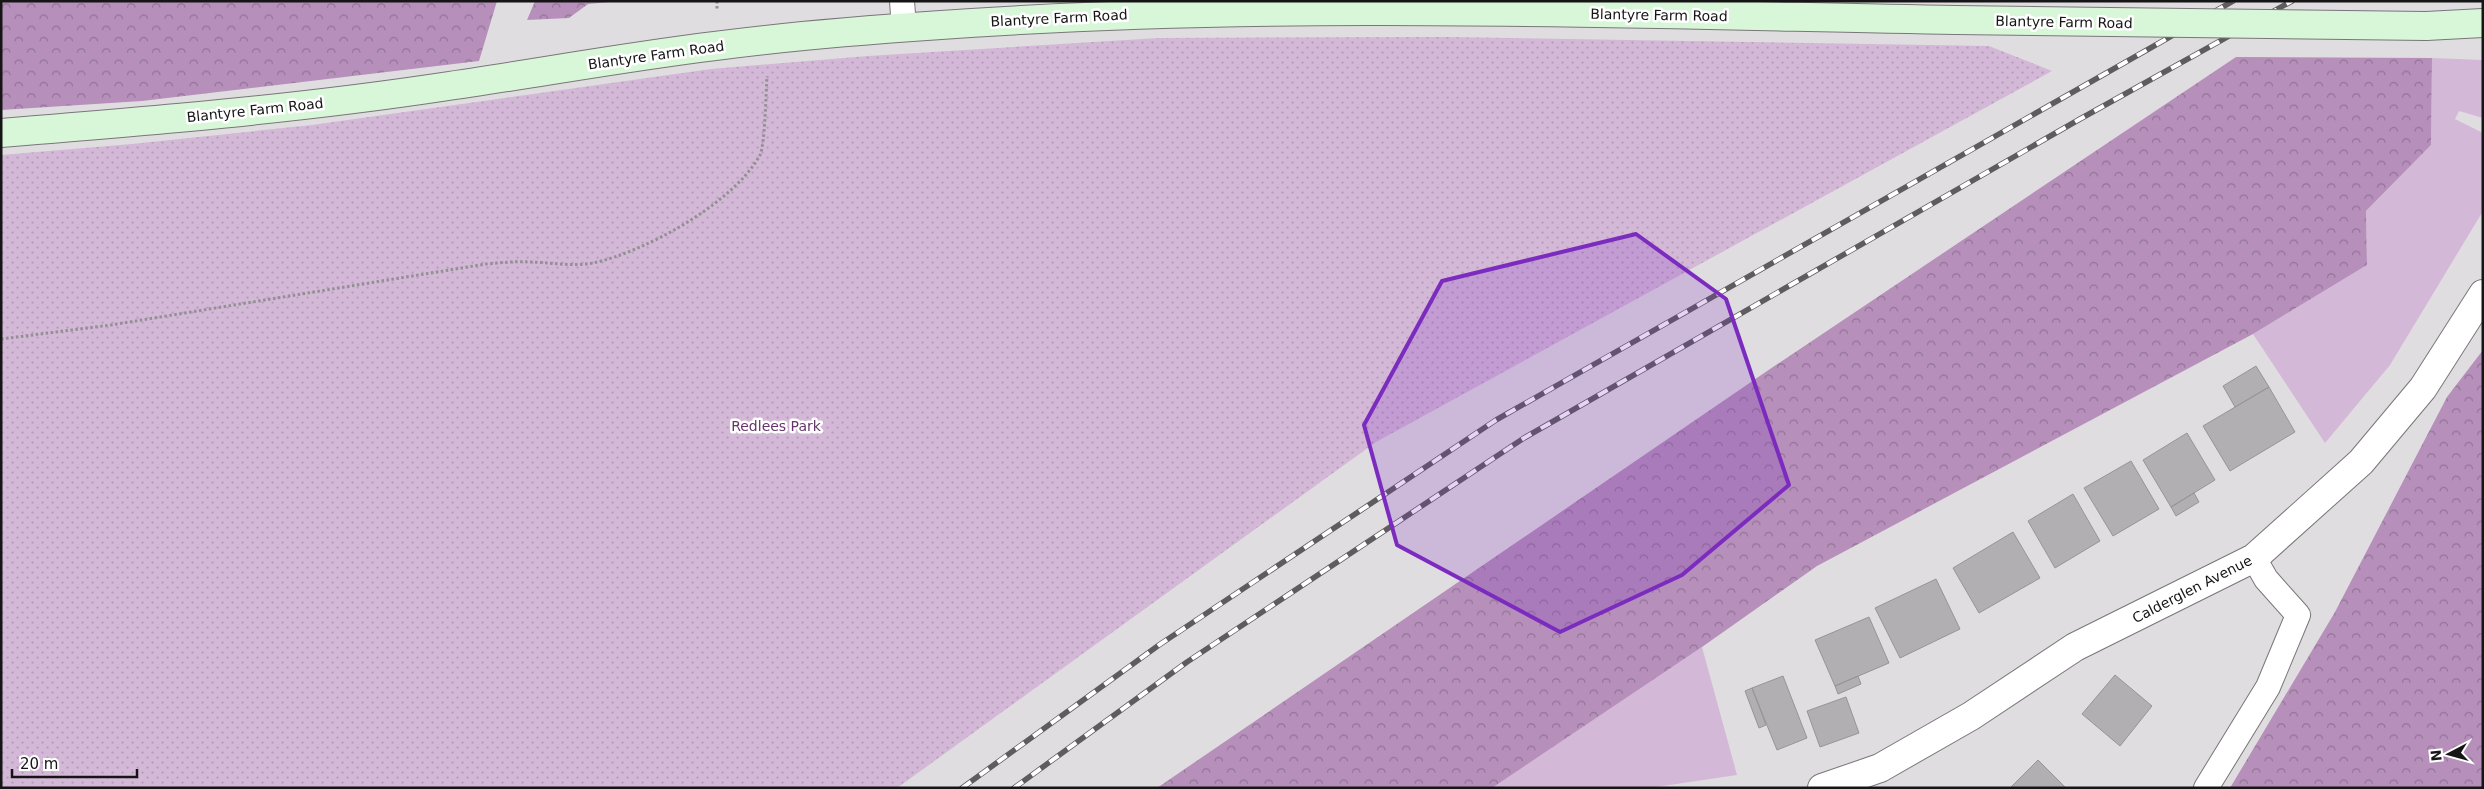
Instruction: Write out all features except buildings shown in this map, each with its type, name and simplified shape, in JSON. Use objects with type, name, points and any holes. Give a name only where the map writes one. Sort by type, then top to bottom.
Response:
[{"type":"main road","name":"Blantyre Farm Road","points":[[1,133],[315,104],[444,87],[718,45],[770,40],[903,14],[1114,14],[1322,10],[2426,26],[2483,23]]},
{"type":"street","name":"Calderglen Avenue","points":[[1822,788],[1880,768],[1971,716],[2075,647],[2254,558],[2361,462],[2423,388],[2483,294]]},
{"type":"lane","points":[[2206,788],[2268,687],[2298,615],[2266,579],[2254,558]]},
{"type":"path","points":[[1,339],[197,312],[486,264],[528,262],[560,264],[593,263],[640,247],[714,205],[738,184],[761,154],[770,40]]},
{"type":"highlighted area","points":[[1636,234],[1726,299],[1789,485],[1682,575],[1560,632],[1397,545],[1364,425],[1442,281]]},
{"type":"green space","points":[[1,1],[497,1],[479,61],[142,101],[1,110]]},
{"type":"green space","points":[[535,1],[620,1],[588,4],[569,18],[527,20]]},
{"type":"green space","name":"Redlees Park","points":[[1446,37],[1989,46],[2052,71],[1376,442],[897,788],[1,788],[1,155],[132,144],[312,125],[711,69],[868,56],[1159,38]]},
{"type":"green space","points":[[2236,57],[2432,58],[2431,145],[2366,211],[2367,265],[2253,334],[1817,566],[1702,647],[1492,788],[1157,788],[1770,369]]},
{"type":"green space","points":[[2432,58],[2483,60],[2483,118],[2459,111],[2455,119],[2483,133],[2483,211],[2390,365],[2325,443],[2253,334],[2367,265],[2366,211],[2431,145]]},
{"type":"green space","points":[[2483,350],[2483,788],[2230,788],[2335,612],[2447,397]]},
{"type":"green space","points":[[1702,647],[1737,775],[1649,788],[1492,788]]},
{"type":"railway","points":[[962,788],[1159,645],[1496,420],[2233,1]]},
{"type":"railway","points":[[1014,788],[1187,662],[1524,438],[2080,119],[2292,1]]}]
